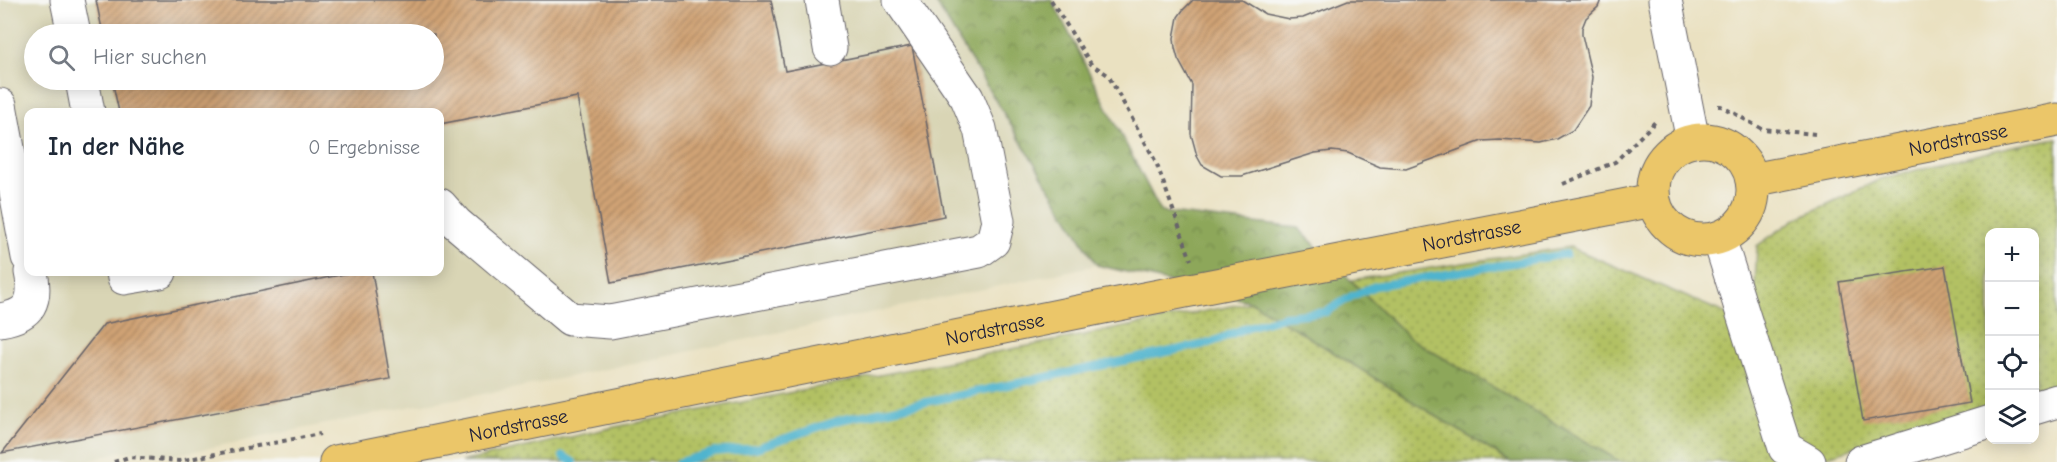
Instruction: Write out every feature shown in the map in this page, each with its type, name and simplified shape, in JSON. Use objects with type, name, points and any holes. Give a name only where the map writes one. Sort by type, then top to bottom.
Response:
[{"type":"main road","name":"Nordstrasse","points":[[1752,180],[2057,120]]},
{"type":"main road","points":[[1693,141],[1719,142],[1734,151],[1746,164],[1752,180],[1753,195],[1750,209],[1732,231],[1719,238],[1702,241],[1685,238],[1678,234],[1659,216],[1653,200],[1653,182],[1659,166],[1669,152],[1693,141]]},
{"type":"main road","name":"Nordstrasse","points":[[336,462],[1103,307],[1653,200]]},
{"type":"lane","points":[[67,0],[72,24]]},
{"type":"lane","points":[[822,0],[830,48]]},
{"type":"lane","points":[[444,210],[456,223],[570,319],[610,322],[979,251],[993,241],[998,221],[980,129],[967,98],[900,0]]},
{"type":"lane","points":[[1665,0],[1693,141]]},
{"type":"lane","points":[[84,90],[87,108]]},
{"type":"lane","points":[[0,105],[24,235]]},
{"type":"lane","points":[[1719,238],[1785,448],[1809,462]]},
{"type":"lane","points":[[0,320],[18,317],[30,305],[34,289],[32,276]]},
{"type":"lane","points":[[2039,406],[2057,401]]},
{"type":"lane","points":[[1861,462],[1985,423]]},
{"type":"path","points":[[1050,0],[1091,64],[1108,75],[1156,162],[1192,262]]},
{"type":"path","points":[[203,457],[205,462]]},
{"type":"shaded area","points":[[0,0],[934,0],[1097,265],[507,390],[413,406],[175,455],[120,451],[88,462],[0,462]]},
{"type":"green space","points":[[934,0],[1052,0],[1161,212],[1298,228],[1409,338],[1621,462],[1510,462],[1252,302],[1097,265]]},
{"type":"green space","points":[[2057,138],[2057,388],[2039,394],[2039,228],[1985,228],[1985,409],[1828,456],[1795,438],[1753,323],[1757,246],[1794,220],[1881,179],[2008,147]]},
{"type":"green space","points":[[1570,247],[1727,314],[1778,462],[1621,462],[1409,338],[1351,280]]},
{"type":"green space","points":[[1252,302],[1510,462],[652,462],[650,460],[648,462],[461,462],[615,427]]},
{"type":"building","points":[[96,0],[771,0],[785,71],[912,46],[944,216],[611,283],[577,97],[444,123],[444,108],[118,108],[114,90],[444,90],[444,24],[101,24]]},
{"type":"building","points":[[1193,0],[1242,0],[1265,14],[1289,19],[1303,18],[1348,0],[1601,0],[1598,7],[1586,18],[1582,28],[1592,77],[1589,106],[1573,130],[1557,139],[1541,143],[1482,141],[1406,169],[1380,167],[1348,153],[1332,151],[1315,153],[1242,176],[1221,176],[1202,165],[1197,156],[1191,134],[1192,85],[1178,59],[1175,48],[1174,38],[1178,17]]},
{"type":"building","points":[[1945,266],[1970,403],[1863,421],[1839,282]]},
{"type":"building","points":[[335,276],[373,276],[390,379],[2,453],[104,324]]},
{"type":"waterway","points":[[679,462],[714,452],[756,448],[840,420],[1210,343],[1248,327],[1285,316],[1326,312],[1352,296],[1375,286],[1566,254]]},
{"type":"waterway","points":[[563,456],[573,462]]}]
